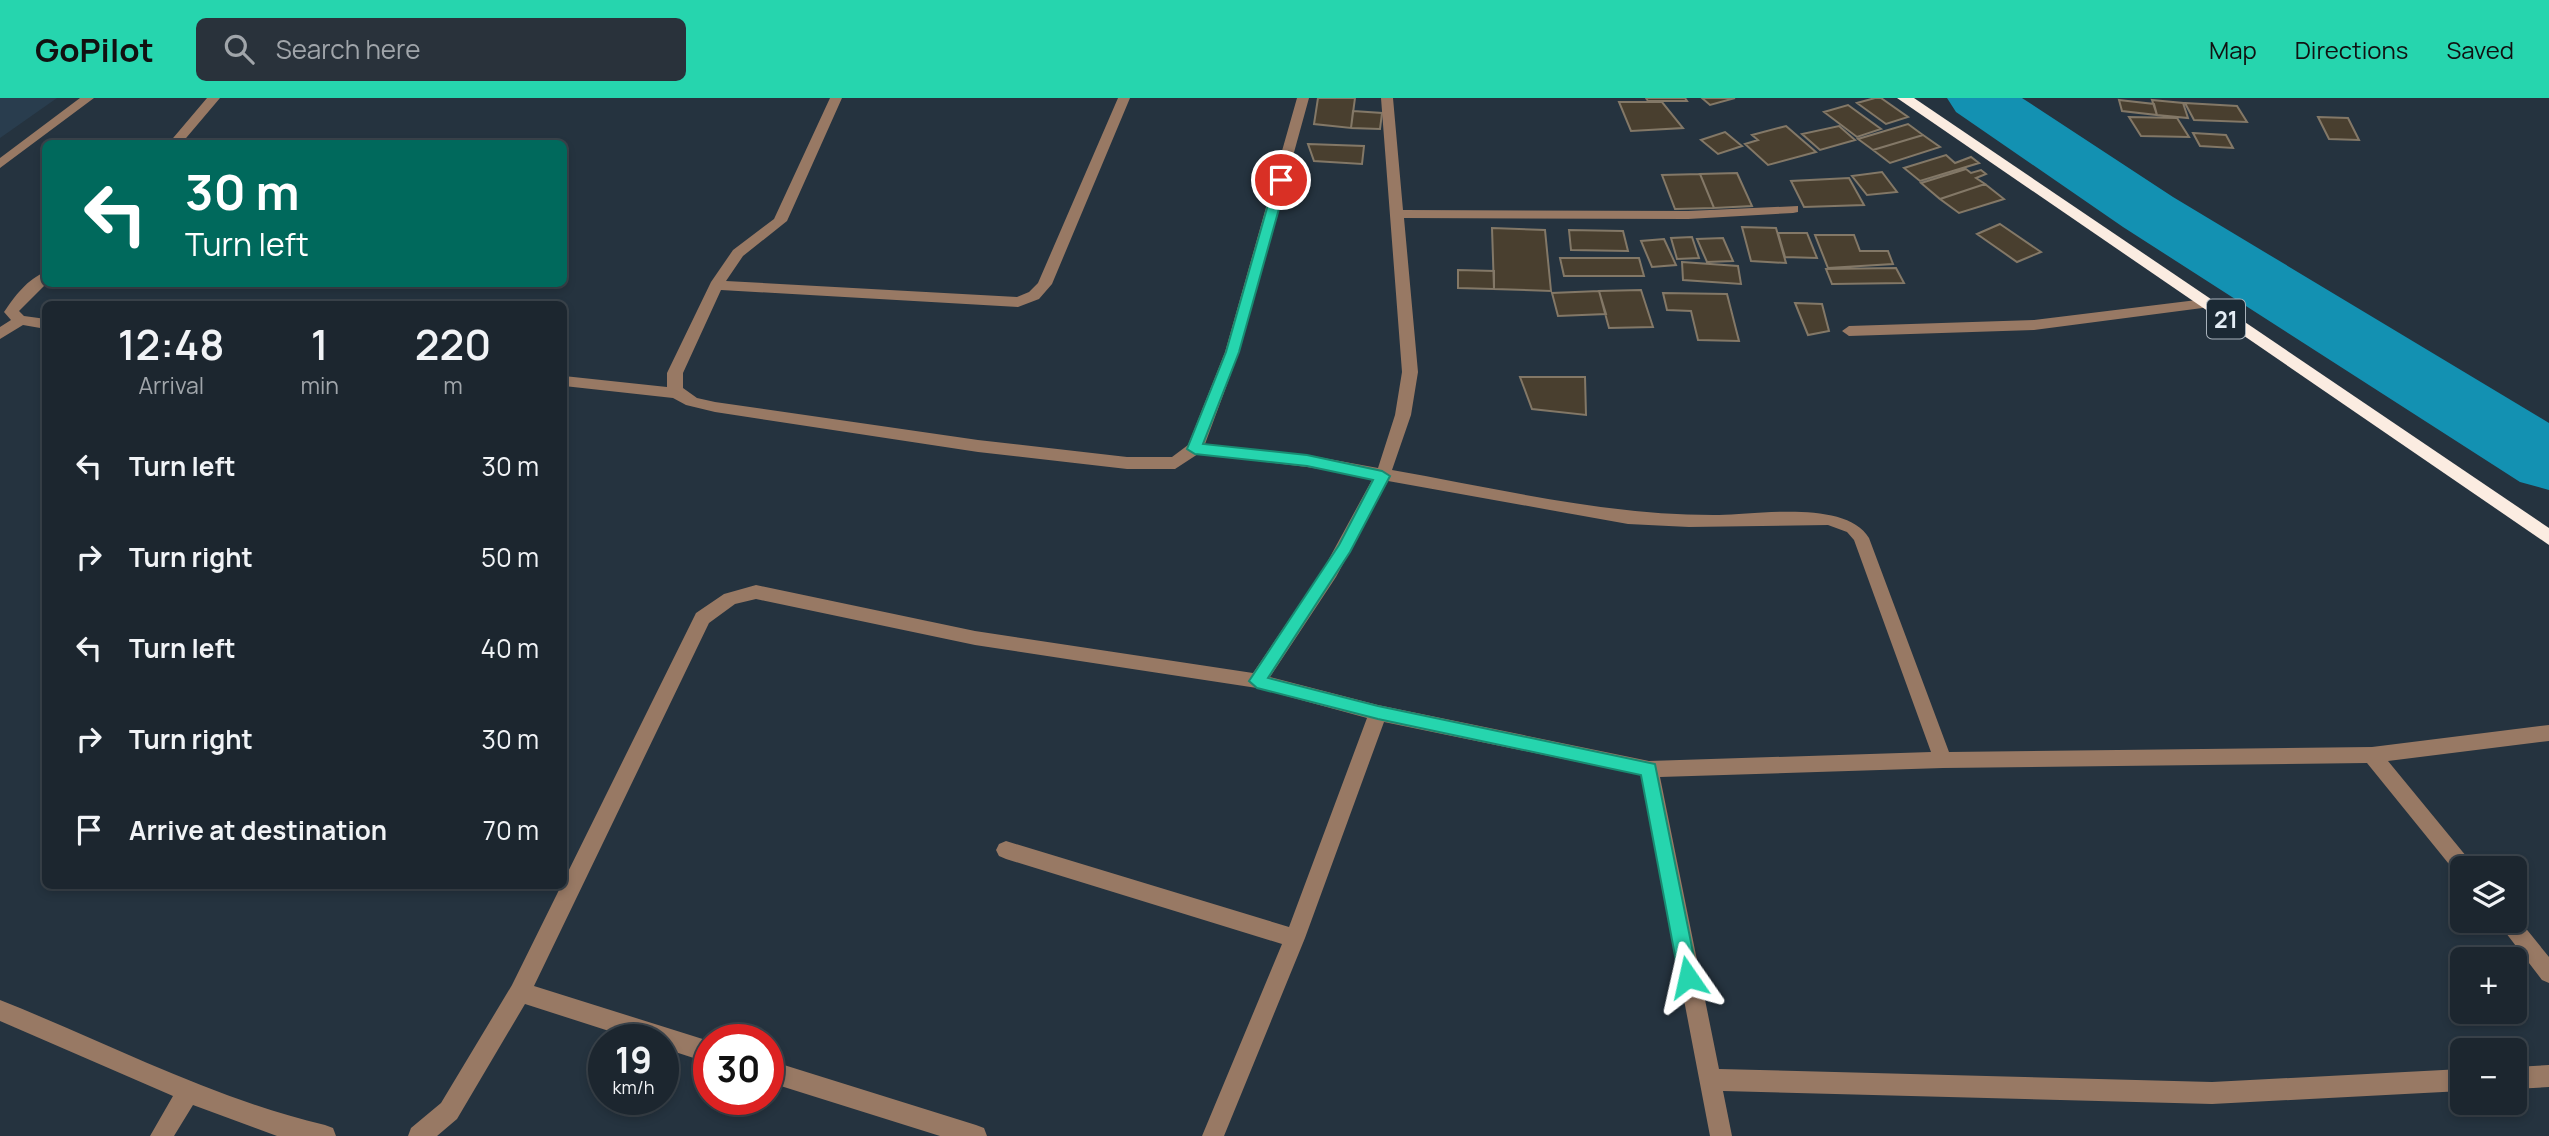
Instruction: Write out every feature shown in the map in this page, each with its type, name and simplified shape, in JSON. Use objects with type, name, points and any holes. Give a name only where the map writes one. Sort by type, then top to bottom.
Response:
[{"type":"highway","name":"21","points":[[1903,98],[2549,538]]},
{"type":"street","points":[[0,164],[88,98]]},
{"type":"street","points":[[177,140],[214,98]]},
{"type":"street","points":[[675,393],[672,383],[675,373],[716,285],[743,246],[780,222],[836,98]]},
{"type":"street","points":[[716,285],[1018,302],[1029,299],[1045,284],[1124,98]]},
{"type":"street","points":[[567,381],[675,393],[685,399],[715,407],[978,446],[1127,463],[1175,463],[1195,449],[1232,352],[1303,98]]},
{"type":"street","points":[[1257,681],[1344,548],[1382,476],[1400,435],[1407,406],[1410,372],[1387,98]]},
{"type":"street","points":[[1397,214],[1688,215],[1793,209]]},
{"type":"street","points":[[42,279],[19,299],[11,312],[20,320],[42,323]]},
{"type":"street","points":[[1849,331],[2034,325],[2205,304]]},
{"type":"street","points":[[0,334],[20,320]]},
{"type":"street","points":[[1195,449],[1307,461],[1628,518],[1689,521],[1841,521],[1860,538],[1943,760]]},
{"type":"street","points":[[419,1136],[449,1111],[520,992],[702,618],[730,599],[756,592],[975,638],[1257,681],[1378,713],[1649,769],[1943,760],[2372,755],[2549,733]]},
{"type":"street","points":[[1213,1136],[1295,937],[1378,713]]},
{"type":"street","points":[[2372,755],[2454,856]]},
{"type":"street","points":[[1649,769],[1721,1136]]},
{"type":"street","points":[[1006,850],[1295,937]]},
{"type":"street","points":[[2517,933],[2549,973]]},
{"type":"street","points":[[520,992],[693,1047]]},
{"type":"street","points":[[0,1010],[188,1091],[274,1124],[325,1136]]},
{"type":"street","points":[[784,1076],[976,1136]]},
{"type":"street","points":[[2527,1077],[2549,1076]]},
{"type":"street","points":[[1708,1080],[2212,1093],[2450,1081]]},
{"type":"street","points":[[161,1136],[188,1091]]},
{"type":"shaded area","points":[[0,98],[57,98],[0,138]]},
{"type":"building","points":[[1318,98],[1355,98],[1351,128],[1314,124]]},
{"type":"building","points":[[1646,98],[1685,98],[1687,101],[1648,101]]},
{"type":"building","points":[[1702,98],[1735,98],[1710,105]]},
{"type":"building","points":[[1881,98],[1908,117],[1886,124],[1857,103]]},
{"type":"building","points":[[2119,100],[2154,104],[2157,115],[2122,111]]},
{"type":"building","points":[[2152,100],[2183,103],[2188,118],[2157,115]]},
{"type":"building","points":[[1619,102],[1662,102],[1683,128],[1631,131]]},
{"type":"building","points":[[2185,103],[2237,106],[2247,122],[2194,120]]},
{"type":"building","points":[[1848,105],[1881,129],[1857,137],[1824,112]]},
{"type":"building","points":[[1353,111],[1382,113],[1380,129],[1351,128]]},
{"type":"building","points":[[2129,117],[2177,118],[2189,137],[2141,136]]},
{"type":"building","points":[[2318,117],[2348,118],[2359,140],[2329,139]]},
{"type":"building","points":[[1908,124],[1923,135],[1873,150],[1858,139]]},
{"type":"building","points":[[1786,126],[1816,152],[1768,165],[1745,144],[1758,140],[1752,135]]},
{"type":"building","points":[[1839,126],[1855,140],[1820,150],[1802,134]]},
{"type":"building","points":[[1725,132],[1742,146],[1718,154],[1701,140]]},
{"type":"building","points":[[2193,133],[2226,135],[2233,148],[2200,146]]},
{"type":"building","points":[[1923,135],[1940,147],[1890,163],[1873,150]]},
{"type":"building","points":[[1308,144],[1364,146],[1362,164],[1314,161]]},
{"type":"building","points":[[1946,155],[1955,163],[1971,157],[1979,163],[1920,181],[1904,168]]},
{"type":"building","points":[[1966,169],[1971,173],[1981,170],[1986,174],[1976,178],[1985,184],[1940,199],[1921,183]]},
{"type":"building","points":[[1882,172],[1897,192],[1867,195],[1852,176]]},
{"type":"building","points":[[1737,173],[1752,206],[1714,208],[1700,174]]},
{"type":"building","points":[[1700,174],[1714,208],[1675,209],[1662,175]]},
{"type":"building","points":[[1849,178],[1864,205],[1804,207],[1791,181]]},
{"type":"building","points":[[1985,184],[2004,199],[1959,213],[1940,199]]},
{"type":"building","points":[[2000,224],[2041,252],[2017,262],[1977,234]]},
{"type":"building","points":[[1742,227],[1776,228],[1786,263],[1751,261]]},
{"type":"building","points":[[1492,228],[1545,230],[1551,291],[1494,289]]},
{"type":"building","points":[[1569,230],[1623,231],[1628,251],[1571,250]]},
{"type":"building","points":[[1778,233],[1807,233],[1817,258],[1785,257]]},
{"type":"building","points":[[1815,235],[1854,235],[1860,251],[1888,251],[1893,264],[1828,268]]},
{"type":"building","points":[[1692,237],[1699,258],[1677,259],[1671,238]]},
{"type":"building","points":[[1723,238],[1733,261],[1707,262],[1697,239]]},
{"type":"building","points":[[1664,239],[1676,265],[1652,267],[1641,241]]},
{"type":"building","points":[[1560,258],[1639,258],[1644,276],[1564,276]]},
{"type":"building","points":[[1682,262],[1738,266],[1741,284],[1683,280]]},
{"type":"building","points":[[1896,268],[1904,283],[1832,284],[1826,269]]},
{"type":"building","points":[[1458,270],[1494,271],[1494,289],[1458,288]]},
{"type":"building","points":[[1641,290],[1653,327],[1609,328],[1599,291]]},
{"type":"building","points":[[1599,291],[1606,314],[1558,316],[1552,293]]},
{"type":"building","points":[[1663,293],[1727,294],[1739,341],[1698,340],[1691,311],[1667,310]]},
{"type":"building","points":[[1795,303],[1822,304],[1829,331],[1808,335]]},
{"type":"building","points":[[1520,377],[1585,377],[1586,415],[1532,409]]},
{"type":"waterway","points":[[1979,98],[2148,212],[2549,461]]},
{"type":"route","points":[[1281,180],[1232,352],[1195,449],[1307,461],[1382,476],[1344,548],[1257,681],[1378,713],[1649,769],[1688,977]]}]
